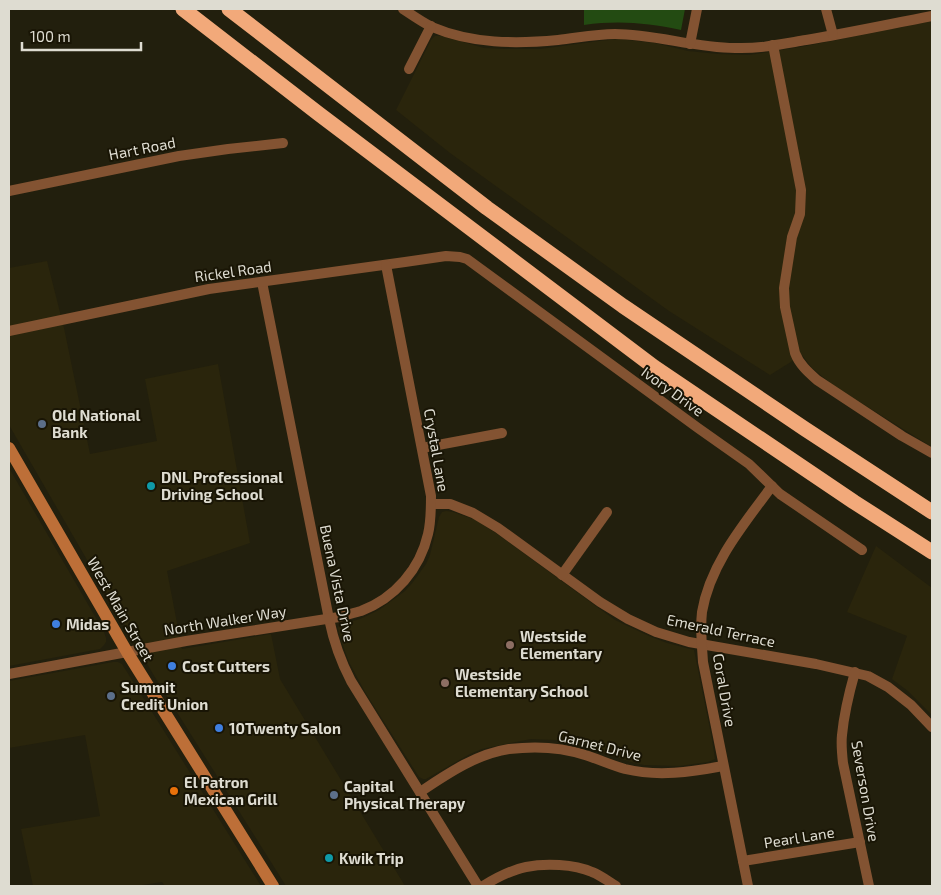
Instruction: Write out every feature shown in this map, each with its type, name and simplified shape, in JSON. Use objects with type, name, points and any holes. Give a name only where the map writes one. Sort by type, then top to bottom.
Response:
[{"type":"highway","points":[[183,9],[654,367],[932,552]]},
{"type":"highway","points":[[229,9],[503,219],[623,306],[932,512]]},
{"type":"highway","points":[[805,429],[932,503]]},
{"type":"highway","points":[[881,519],[932,557]]},
{"type":"main road","name":"West Main Street","points":[[9,448],[127,652],[273,886]]},
{"type":"street","points":[[403,9],[431,26],[474,39],[528,43],[591,34],[634,34],[690,44],[734,48],[773,46],[932,16]]},
{"type":"street","points":[[690,44],[697,9]]},
{"type":"street","points":[[826,9],[833,35]]},
{"type":"street","points":[[409,69],[431,26]]},
{"type":"street","points":[[773,46],[801,190],[800,214],[792,237],[784,288],[785,307],[795,353],[807,372],[817,380],[932,453]]},
{"type":"street","name":"Hart Road","points":[[9,191],[179,156],[283,143]]},
{"type":"street","name":"Rickel Road","points":[[9,332],[186,293],[446,256],[464,258]]},
{"type":"street","name":"Ivory Drive","points":[[464,258],[750,464],[780,494],[862,550]]},
{"type":"street","name":"Crystal Lane","points":[[328,619],[362,611],[381,601],[398,588],[412,571],[423,552],[428,533],[431,496],[386,265]]},
{"type":"street","name":"Buena Vista Drive","points":[[262,282],[328,619],[337,651],[351,681],[476,883]]},
{"type":"street","points":[[422,448],[502,433]]},
{"type":"street","name":"Coral Drive","points":[[748,886],[703,662],[702,612],[708,590],[721,560],[772,486]]},
{"type":"street","name":"Emerald Terrace","points":[[431,504],[450,504],[473,513],[498,528],[600,602],[628,619],[656,632],[689,642],[855,672],[868,676],[888,687],[911,705],[932,727]]},
{"type":"street","points":[[562,575],[607,512]]},
{"type":"street","name":"North Walker Way","points":[[9,674],[245,631],[328,619]]},
{"type":"street","name":"Severson Drive","points":[[855,672],[841,736],[843,763],[869,886]]},
{"type":"street","name":"Garnet Drive","points":[[420,792],[465,764],[508,749],[532,747],[565,750],[625,769],[651,772],[678,773],[724,766]]},
{"type":"street","name":"Pearl Lane","points":[[743,861],[860,842]]},
{"type":"street","points":[[483,886],[497,878],[525,867],[546,865],[569,866],[592,872],[616,886]]},
{"type":"street","points":[[464,886],[476,883]]},
{"type":"shaded area","points":[[932,21],[932,447],[834,386],[812,368],[802,355],[770,375],[669,311],[450,153],[396,110],[431,40],[435,36],[442,36],[484,48],[540,49],[619,39],[655,43],[688,51],[749,55],[806,46]]},
{"type":"shaded area","points":[[47,261],[64,328],[90,454],[157,441],[145,379],[218,364],[250,543],[167,571],[182,649],[271,634],[280,679],[405,886],[286,886],[153,674],[9,425],[9,268]]},
{"type":"shaded area","points":[[9,468],[104,632],[106,642],[100,649],[9,666]]},
{"type":"shaded area","name":"Westside Elementary","points":[[446,511],[476,520],[615,620],[667,643],[694,650],[715,759],[708,762],[679,766],[644,765],[583,746],[556,740],[531,739],[482,749],[426,779],[419,777],[365,692],[349,662],[338,628],[339,625],[360,619],[379,610],[405,591],[426,564],[439,517],[442,512]]},
{"type":"shaded area","points":[[876,546],[932,588],[932,715],[908,691],[892,679],[907,636],[847,612]]},
{"type":"shaded area","points":[[113,662],[122,664],[261,886],[165,886],[162,882],[136,886],[33,886],[21,829],[100,816],[85,735],[9,748],[9,681]]},
{"type":"green space","points":[[584,9],[685,9],[681,30],[633,23],[584,25]]},
{"type":"place","name":"Old National Bank","points":[[42,424]]},
{"type":"place","name":"DNL Professional Driving School","points":[[151,486]]},
{"type":"place","name":"Midas","points":[[56,624]]},
{"type":"place","name":"Westside Elementary","points":[[510,645]]},
{"type":"place","name":"Cost Cutters","points":[[172,666]]},
{"type":"place","name":"Westside Elementary School","points":[[445,683]]},
{"type":"place","name":"Summit Credit Union","points":[[111,696]]},
{"type":"place","name":"10Twenty Salon","points":[[219,728]]},
{"type":"place","name":"El Patron Mexican Grill","points":[[174,791]]},
{"type":"place","name":"Capital Physical Therapy","points":[[334,795]]},
{"type":"place","name":"Kwik Trip","points":[[329,858]]}]
